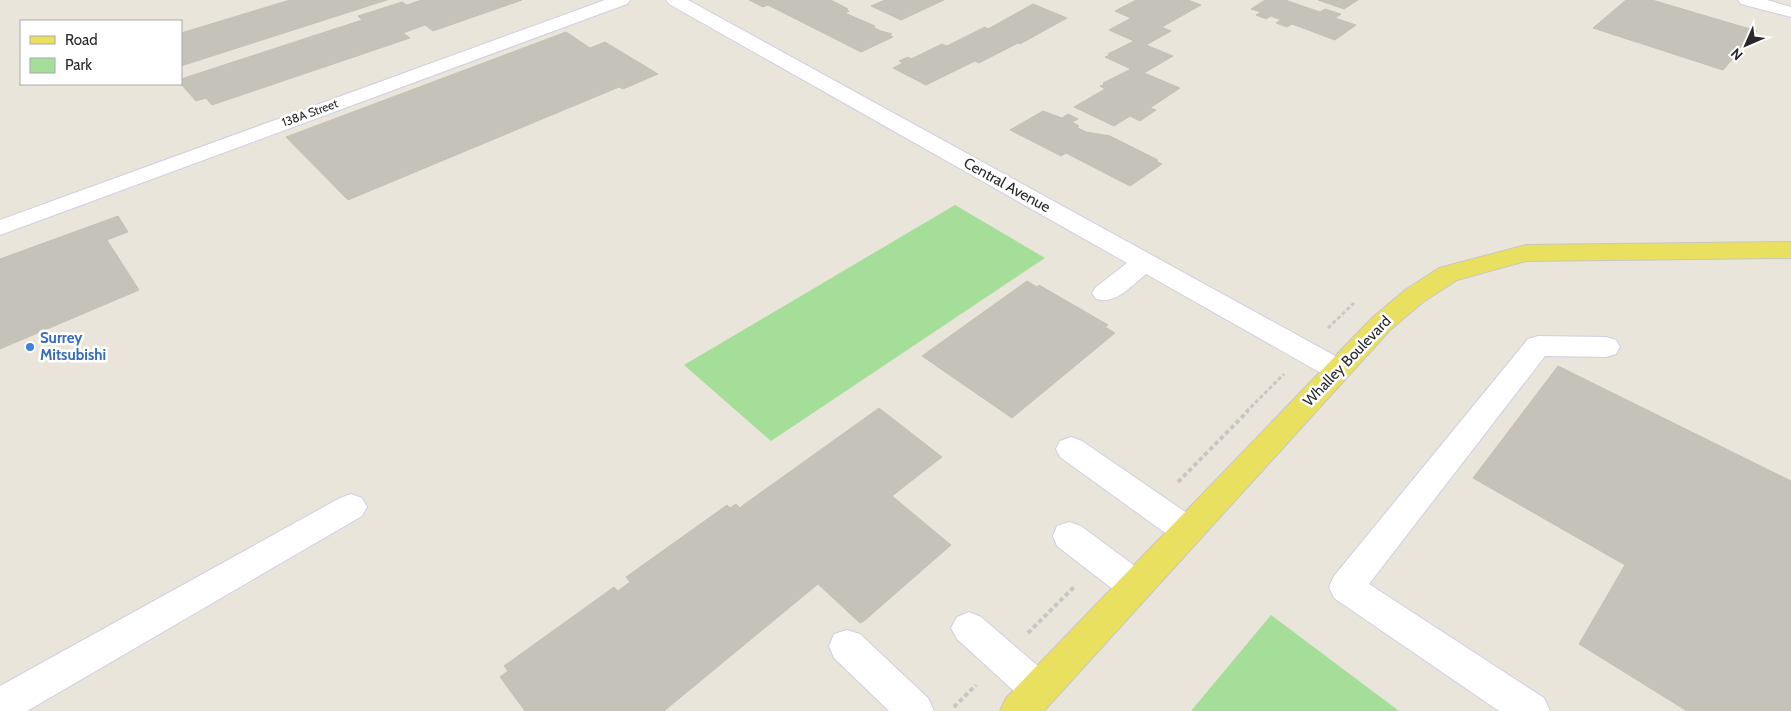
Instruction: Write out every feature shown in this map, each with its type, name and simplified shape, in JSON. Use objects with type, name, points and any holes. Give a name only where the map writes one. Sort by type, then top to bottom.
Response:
[{"type":"main road","name":"Whalley Boulevard","points":[[1029,700],[1186,530],[1382,324],[1414,296],[1448,274],[1526,253],[1791,250]]},
{"type":"street","name":"138A Street","points":[[0,228],[621,0]]},
{"type":"street","name":"Central Avenue","points":[[675,0],[1338,370]]},
{"type":"street","points":[[1747,0],[1791,12]]},
{"type":"street","points":[[1105,293],[1145,262]]},
{"type":"street","points":[[1531,711],[1346,587],[1538,346],[1606,347]]},
{"type":"street","points":[[1071,449],[1186,530]]},
{"type":"street","points":[[0,706],[351,507]]},
{"type":"street","points":[[1069,536],[1135,586]]},
{"type":"street","points":[[969,628],[1029,700]]},
{"type":"street","points":[[848,646],[915,711]]},
{"type":"green space","points":[[955,205],[1045,258],[771,441],[684,365]]},
{"type":"green space","points":[[1271,615],[1399,711],[1191,711]]},
{"type":"building","points":[[290,0],[387,0],[182,66],[182,33]]},
{"type":"building","points":[[421,0],[522,0],[433,31],[425,25],[403,33],[410,38],[212,105],[206,98],[196,101],[182,85],[182,79],[362,20],[358,16],[402,2],[407,5]]},
{"type":"building","points":[[749,0],[831,0],[848,9],[846,10],[849,11],[845,13],[875,26],[873,27],[881,31],[892,34],[889,35],[893,37],[861,52],[768,5],[763,7]]},
{"type":"building","points":[[885,0],[944,0],[901,20],[871,6]]},
{"type":"building","points":[[1136,0],[1188,0],[1201,5],[1162,27],[1171,31],[1146,45],[1173,56],[1144,73],[1180,88],[1150,108],[1156,110],[1140,121],[1130,116],[1114,126],[1074,107],[1105,89],[1100,86],[1105,84],[1103,83],[1131,69],[1105,57],[1134,41],[1109,30],[1131,18],[1115,11]]},
{"type":"building","points":[[1265,0],[1285,0],[1320,12],[1325,9],[1341,14],[1335,18],[1356,25],[1335,40],[1292,24],[1287,27],[1276,23],[1281,20],[1271,16],[1266,19],[1256,15],[1261,12],[1251,9]]},
{"type":"building","points":[[1318,0],[1358,0],[1344,9]]},
{"type":"building","points":[[1626,0],[1652,0],[1757,31],[1723,70],[1593,28]]},
{"type":"building","points":[[1033,4],[1067,18],[1020,44],[1018,43],[979,63],[975,61],[926,85],[893,68],[903,63],[899,61],[908,57],[911,59],[942,44],[947,46],[985,27],[988,29]]},
{"type":"building","points":[[566,32],[590,48],[605,42],[658,74],[623,89],[619,87],[348,200],[286,137]]},
{"type":"building","points":[[1043,111],[1062,118],[1068,114],[1078,119],[1072,122],[1079,126],[1076,127],[1086,132],[1110,136],[1158,160],[1156,161],[1162,164],[1130,186],[1066,153],[1061,156],[1010,130]]},
{"type":"building","points":[[118,216],[128,232],[107,240],[139,290],[0,349],[0,259]]},
{"type":"building","points":[[1027,281],[1037,287],[1039,285],[1108,325],[1105,327],[1115,333],[1012,418],[922,356]]},
{"type":"building","points":[[1558,366],[1791,481],[1791,711],[1687,711],[1579,644],[1625,565],[1473,478]]},
{"type":"building","points":[[879,408],[942,457],[892,496],[951,545],[864,621],[742,506]]},
{"type":"building","points":[[736,504],[740,508],[742,506],[864,621],[860,623],[818,584],[664,711],[525,711],[500,677],[508,671],[504,666],[614,587],[618,591],[630,582],[626,577],[727,505],[730,508]]},
{"type":"place","name":"Surrey Mitsubishi","points":[[30,347]]}]
